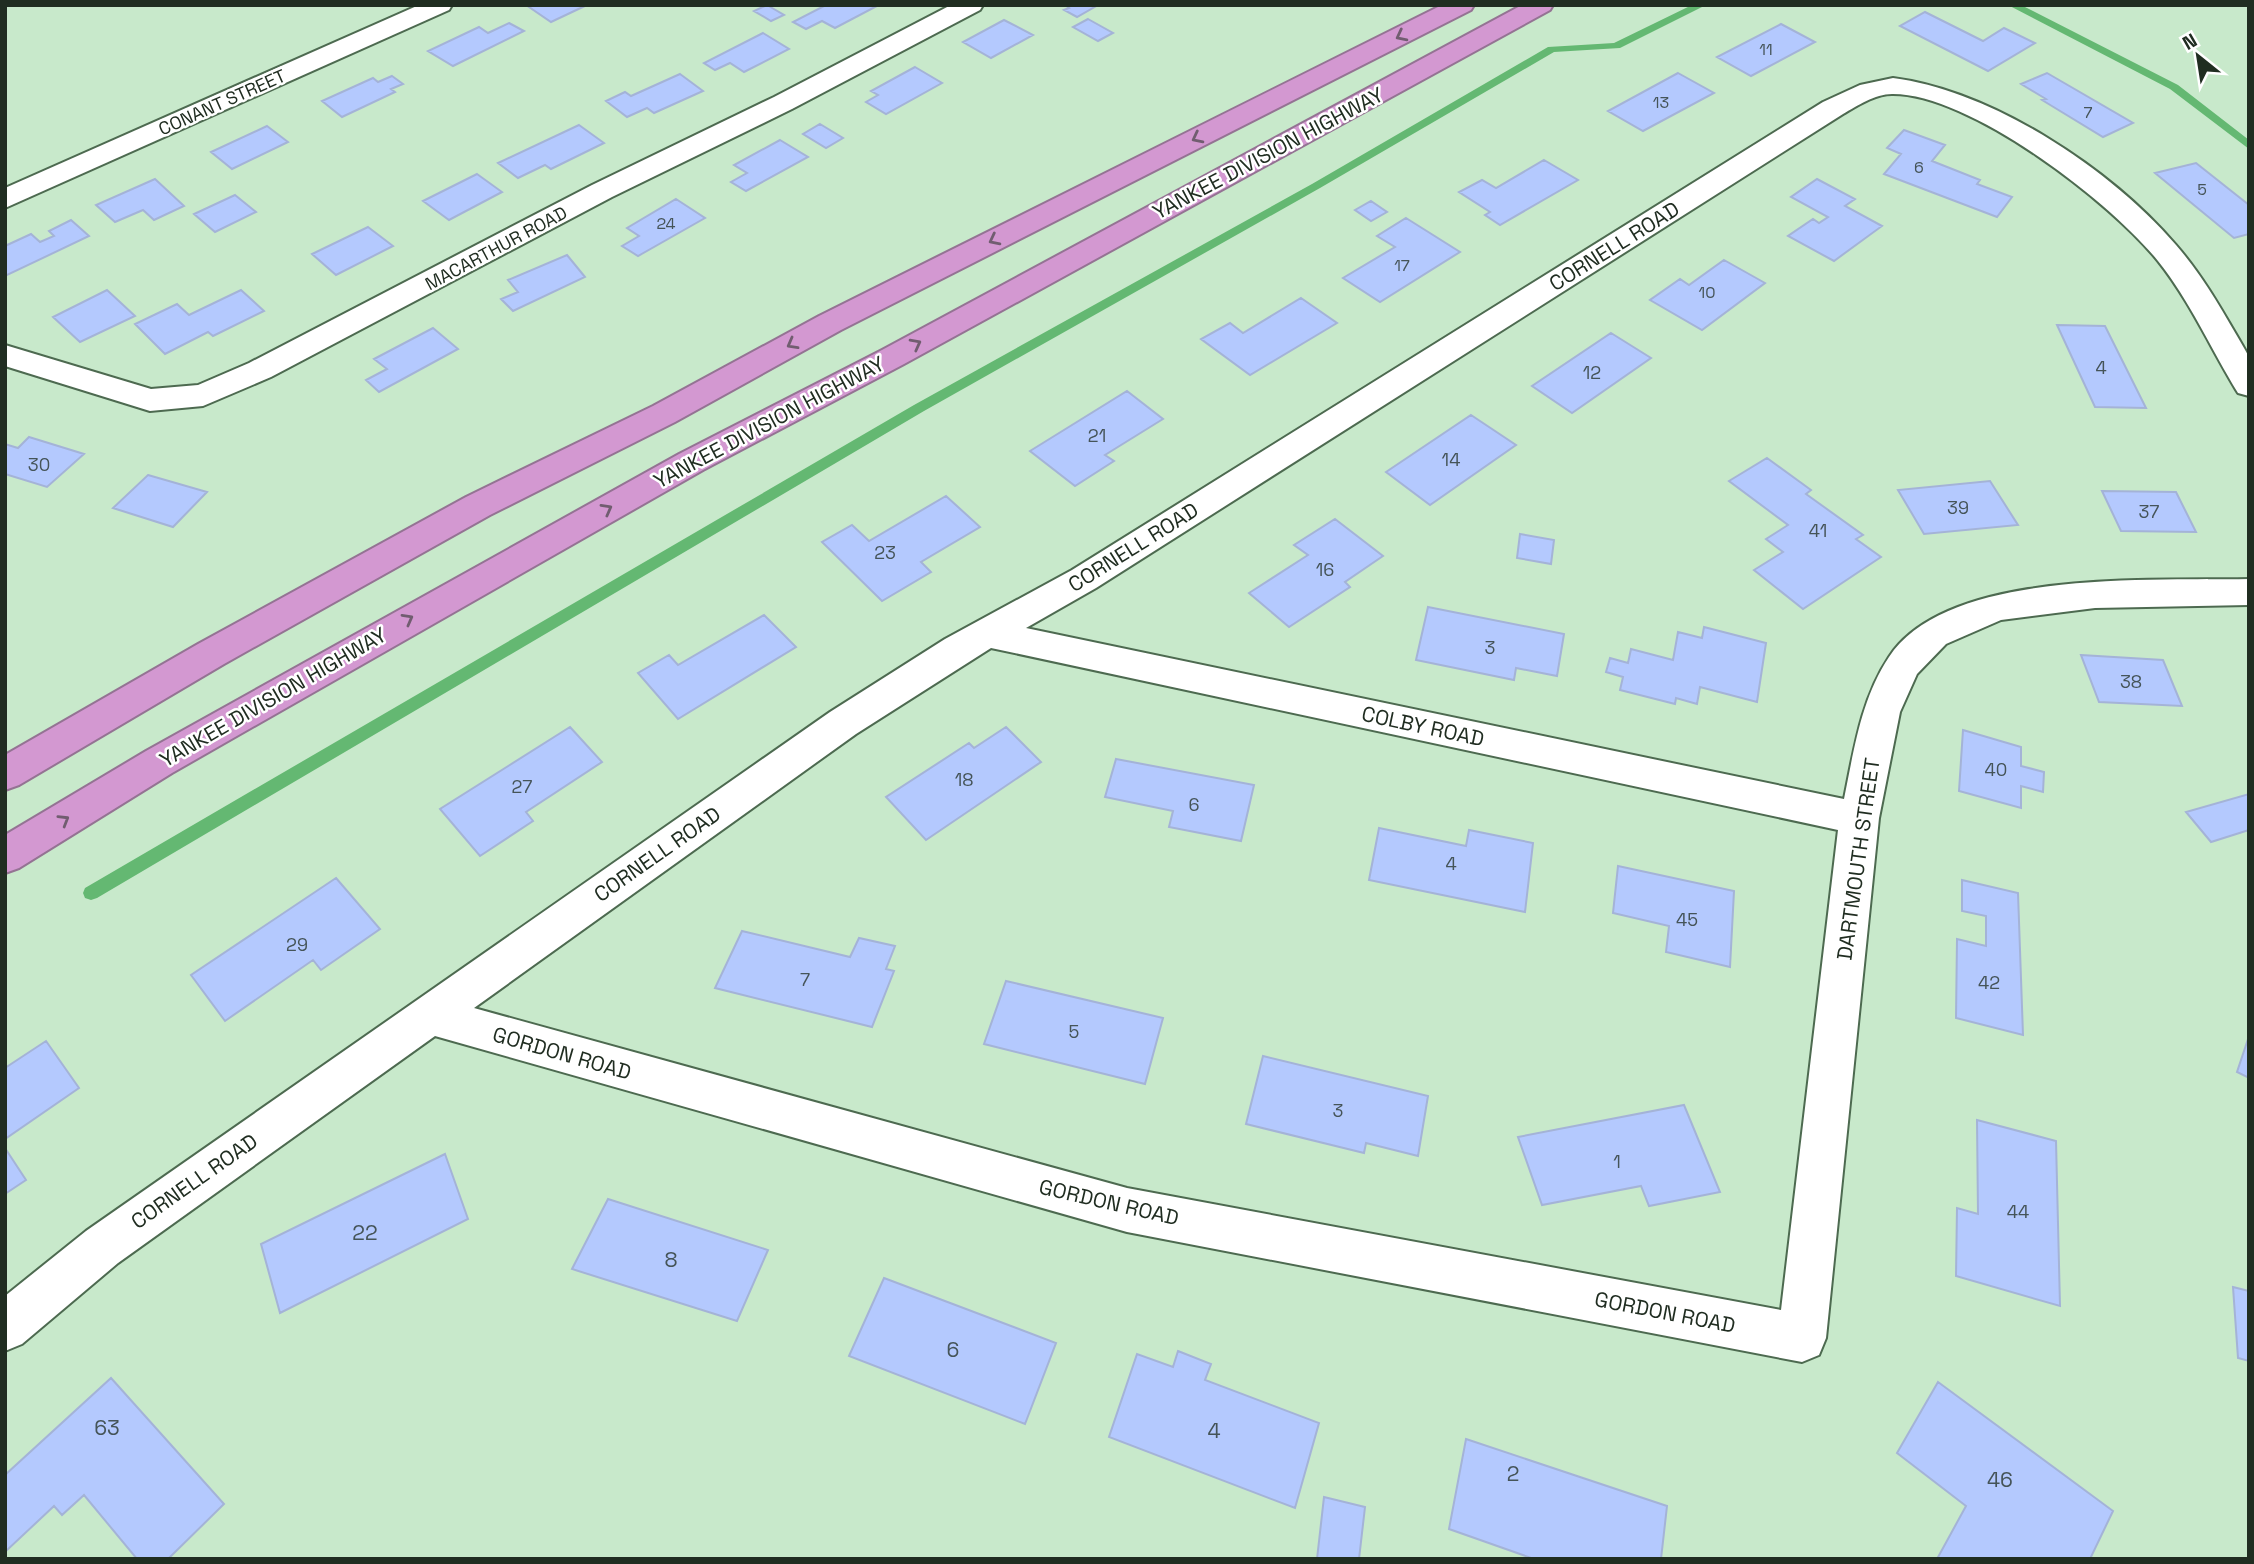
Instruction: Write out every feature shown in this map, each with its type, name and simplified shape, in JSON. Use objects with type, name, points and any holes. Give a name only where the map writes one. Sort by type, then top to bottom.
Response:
[{"type":"highway","name":"YANKEE DIVISION HIGHWAY","points":[[5,774],[211,654],[478,506],[664,414],[830,323],[1462,5]]},
{"type":"highway","name":"YANKEE DIVISION HIGHWAY","points":[[5,856],[159,762],[679,469],[893,357],[1541,5]]},
{"type":"street","name":"CONANT STREET","points":[[5,199],[440,5]]},
{"type":"street","name":"MACARTHUR ROAD","points":[[5,355],[150,400],[203,395],[260,370],[602,191],[783,103],[971,5]]},
{"type":"street","name":"CORNELL ROAD","points":[[5,1327],[102,1247],[843,723],[987,633],[1084,579],[1833,108],[1866,92],[1889,86],[1913,87],[1941,94],[1979,112],[2035,145],[2101,190],[2155,239],[2206,310],[2249,385]]},
{"type":"street","name":"DARTMOUTH STREET","points":[[1802,1338],[1859,818],[1881,712],[1903,665],[1933,634],[1996,607],[2095,595],[2249,592]]},
{"type":"street","name":"COLBY ROAD","points":[[987,633],[1859,818]]},
{"type":"street","name":"GORDON ROAD","points":[[428,1015],[1126,1210],[1802,1338]]},
{"type":"building","points":[[587,5],[551,22],[529,7]]},
{"type":"building","points":[[767,5],[784,15],[771,21],[754,11]]},
{"type":"building","points":[[826,5],[877,6],[835,28],[822,21],[806,29],[793,22]]},
{"type":"building","points":[[1065,5],[1098,5],[1077,17],[1064,10],[1069,8]]},
{"type":"building","points":[[1925,12],[1983,41],[2004,28],[2035,43],[1988,71],[1900,26]]},
{"type":"building","points":[[1088,19],[1113,33],[1098,41],[1073,27]]},
{"type":"building","points":[[1004,20],[1033,35],[991,58],[963,42]]},
{"type":"building","points":[[509,23],[524,31],[453,66],[428,51],[479,27],[488,33]]},
{"type":"building","points":[[1781,24],[1815,42],[1751,76],[1717,57]]},
{"type":"building","points":[[763,33],[789,49],[744,72],[730,63],[715,70],[704,63]]},
{"type":"building","points":[[915,67],[942,83],[886,114],[866,102],[878,95],[871,91]]},
{"type":"building","points":[[1678,73],[1714,93],[1643,131],[1608,111]]},
{"type":"building","points":[[2047,73],[2133,123],[2103,137],[2021,84]]},
{"type":"building","points":[[680,74],[703,91],[654,113],[647,108],[627,117],[606,101],[625,92],[631,96]]},
{"type":"building","points":[[392,76],[403,84],[391,89],[395,92],[342,117],[322,101],[373,78],[378,82]]},
{"type":"building","points":[[820,124],[843,138],[826,148],[803,134]]},
{"type":"building","points":[[579,125],[604,143],[551,169],[545,165],[518,178],[498,163]]},
{"type":"building","points":[[267,126],[288,142],[232,169],[211,152]]},
{"type":"building","points":[[1904,130],[1945,145],[1932,161],[1980,180],[1977,184],[2012,197],[1997,217],[1884,174],[1901,154],[1887,148]]},
{"type":"building","points":[[780,140],[808,157],[746,191],[731,182],[747,173],[734,165]]},
{"type":"building","points":[[1544,160],[1578,180],[1500,225],[1485,215],[1490,212],[1459,192],[1482,180],[1496,188]]},
{"type":"building","points":[[2196,163],[2249,205],[2249,234],[2234,238],[2155,173]]},
{"type":"building","points":[[477,174],[502,192],[449,220],[423,201]]},
{"type":"building","points":[[155,179],[184,206],[154,220],[143,210],[115,222],[96,205]]},
{"type":"building","points":[[1817,179],[1855,199],[1845,206],[1882,226],[1834,261],[1788,236],[1813,219],[1819,223],[1828,217],[1791,197]]},
{"type":"building","points":[[235,195],[256,212],[215,232],[194,214]]},
{"type":"building","points":[[676,199],[705,218],[638,256],[622,246],[639,236],[627,228]]},
{"type":"building","points":[[1371,201],[1387,212],[1371,221],[1355,210]]},
{"type":"building","points":[[1406,218],[1460,252],[1380,302],[1343,278],[1395,247],[1377,236]]},
{"type":"building","points":[[71,220],[89,236],[5,276],[5,246],[31,234],[40,242],[54,236],[49,231]]},
{"type":"building","points":[[368,227],[393,246],[336,275],[312,254]]},
{"type":"building","points":[[567,255],[585,277],[513,311],[501,299],[518,292],[508,280]]},
{"type":"building","points":[[1724,260],[1765,283],[1702,330],[1650,300],[1680,279],[1689,285]]},
{"type":"building","points":[[107,290],[135,316],[80,342],[53,317]]},
{"type":"building","points":[[241,290],[264,311],[213,336],[208,332],[165,354],[135,324],[177,304],[189,315]]},
{"type":"building","points":[[1301,298],[1337,323],[1250,375],[1201,339],[1230,323],[1243,333]]},
{"type":"building","points":[[2057,325],[2105,326],[2146,408],[2095,407]]},
{"type":"building","points":[[433,328],[458,349],[379,392],[366,380],[387,369],[374,359]]},
{"type":"building","points":[[1611,333],[1651,358],[1572,413],[1532,386]]},
{"type":"building","points":[[1127,391],[1163,419],[1105,455],[1114,461],[1075,486],[1030,451]]},
{"type":"building","points":[[1471,415],[1516,445],[1430,505],[1386,472]]},
{"type":"building","points":[[29,437],[84,454],[47,487],[5,474],[5,444],[18,448]]},
{"type":"building","points":[[1767,458],[1811,490],[1806,494],[1863,535],[1856,539],[1881,557],[1803,609],[1754,570],[1783,552],[1766,539],[1788,525],[1729,481]]},
{"type":"building","points":[[148,475],[207,492],[173,527],[113,508]]},
{"type":"building","points":[[1990,481],[2018,525],[1924,534],[1898,490]]},
{"type":"building","points":[[2102,491],[2176,492],[2196,532],[2121,531]]},
{"type":"building","points":[[946,496],[980,527],[921,562],[931,572],[882,601],[822,542],[852,525],[869,541]]},
{"type":"building","points":[[1335,519],[1383,556],[1345,582],[1350,587],[1289,627],[1249,593],[1308,555],[1294,545]]},
{"type":"building","points":[[1520,534],[1554,540],[1551,564],[1517,558]]},
{"type":"building","points":[[1428,607],[1564,634],[1557,676],[1516,668],[1514,680],[1416,660]]},
{"type":"building","points":[[764,615],[796,647],[678,719],[638,673],[669,655],[678,665]]},
{"type":"building","points":[[1704,627],[1766,643],[1757,702],[1700,687],[1697,704],[1676,698],[1675,704],[1620,690],[1623,677],[1606,672],[1610,658],[1628,663],[1631,649],[1673,660],[1678,632],[1702,638]]},
{"type":"building","points":[[2081,655],[2163,660],[2182,706],[2099,702]]},
{"type":"building","points":[[570,727],[602,762],[526,812],[533,821],[480,856],[440,809]]},
{"type":"building","points":[[1006,727],[1041,762],[926,840],[886,797],[969,743],[974,748]]},
{"type":"building","points":[[1963,730],[2021,747],[2021,766],[2044,772],[2043,792],[2021,786],[2021,808],[1959,791]]},
{"type":"building","points":[[1116,759],[1254,785],[1241,841],[1169,827],[1173,811],[1105,797]]},
{"type":"building","points":[[2249,794],[2249,830],[2211,842],[2186,812]]},
{"type":"building","points":[[1379,828],[1466,846],[1469,830],[1533,843],[1525,912],[1369,880]]},
{"type":"building","points":[[1618,866],[1734,891],[1730,967],[1666,952],[1669,926],[1613,913]]},
{"type":"building","points":[[336,878],[380,929],[321,970],[313,960],[225,1021],[191,975]]},
{"type":"building","points":[[1962,880],[2018,893],[2023,1035],[1956,1018],[1957,939],[1986,946],[1986,916],[1962,911]]},
{"type":"building","points":[[742,931],[850,957],[859,938],[895,946],[886,969],[894,971],[872,1027],[715,988]]},
{"type":"building","points":[[1006,981],[1163,1018],[1145,1084],[984,1044]]},
{"type":"building","points":[[2249,1036],[2249,1078],[2237,1072]]},
{"type":"building","points":[[46,1041],[79,1088],[5,1139],[5,1068]]},
{"type":"building","points":[[1263,1056],[1428,1096],[1418,1156],[1366,1143],[1364,1153],[1246,1124]]},
{"type":"building","points":[[1684,1105],[1720,1192],[1649,1206],[1641,1186],[1542,1205],[1518,1137]]},
{"type":"building","points":[[1977,1120],[2056,1141],[2060,1306],[1956,1276],[1957,1208],[1978,1214]]},
{"type":"building","points":[[5,1148],[26,1180],[5,1194]]},
{"type":"building","points":[[445,1154],[468,1219],[280,1313],[261,1244]]},
{"type":"building","points":[[608,1199],[768,1250],[737,1321],[572,1269]]},
{"type":"building","points":[[884,1278],[1056,1343],[1025,1424],[849,1356]]},
{"type":"building","points":[[2233,1287],[2249,1291],[2249,1361],[2238,1358]]},
{"type":"building","points":[[1178,1351],[1211,1364],[1205,1380],[1319,1423],[1295,1508],[1109,1437],[1137,1354],[1173,1367]]},
{"type":"building","points":[[111,1378],[224,1504],[168,1559],[137,1559],[84,1495],[62,1515],[54,1506],[5,1552],[5,1475]]},
{"type":"building","points":[[1938,1382],[2113,1511],[2090,1559],[1937,1559],[1966,1506],[1897,1453]]},
{"type":"building","points":[[1466,1439],[1667,1506],[1661,1559],[1534,1559],[1449,1529]]},
{"type":"building","points":[[1324,1497],[1365,1507],[1359,1559],[1317,1559]]},
{"type":"waterway","points":[[91,893],[919,408],[1316,186],[1552,49],[1616,46],[1701,5]]},
{"type":"waterway","points":[[2013,5],[2174,87],[2249,146]]}]
